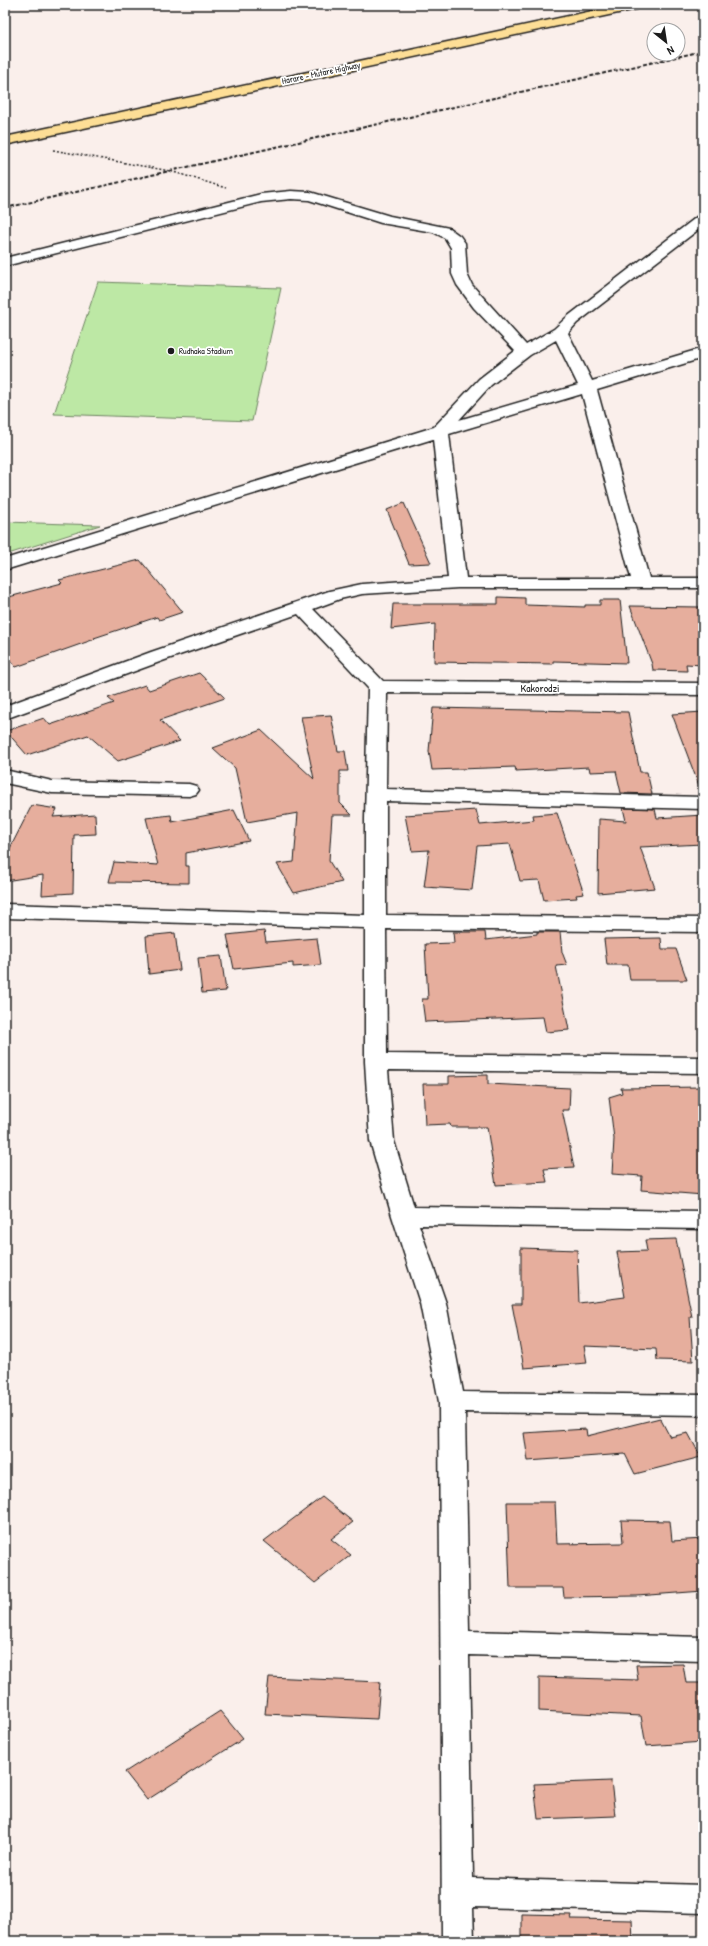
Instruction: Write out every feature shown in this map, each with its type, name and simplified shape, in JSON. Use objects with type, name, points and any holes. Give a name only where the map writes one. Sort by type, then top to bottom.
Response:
[{"type":"highway","name":"Harare - Mutare Highway","points":[[5,141],[637,5]]},
{"type":"street","points":[[5,262],[261,198],[308,196],[397,222],[432,228],[448,233],[456,240],[460,262],[460,277],[469,292],[524,352]]},
{"type":"street","points":[[458,583],[440,431],[485,382],[524,352],[560,332],[572,320],[703,219]]},
{"type":"street","points":[[560,332],[588,388],[641,582]]},
{"type":"street","points":[[5,565],[440,431],[703,353]]},
{"type":"street","points":[[5,713],[158,656],[334,596],[362,589],[458,583],[703,583]]},
{"type":"street","points":[[302,608],[378,687],[375,922],[376,1062],[382,1141],[404,1216],[433,1303],[452,1402],[458,1941]]},
{"type":"street","name":"Kakorodzi","points":[[378,687],[703,689]]},
{"type":"street","points":[[5,776],[20,781],[52,787],[189,790]]},
{"type":"street","points":[[376,795],[703,802]]},
{"type":"street","points":[[5,911],[375,922],[703,925]]},
{"type":"street","points":[[376,1062],[703,1065]]},
{"type":"street","points":[[404,1216],[703,1220]]},
{"type":"street","points":[[452,1402],[703,1405]]},
{"type":"street","points":[[455,1643],[703,1649]]},
{"type":"street","points":[[458,1892],[703,1899]]},
{"type":"path","points":[[52,150],[170,171],[261,198]]},
{"type":"green space","name":"Rudhaka Stadium","points":[[98,282],[281,288],[252,421],[54,414]]},
{"type":"green space","points":[[5,522],[100,525],[5,555]]},
{"type":"building","points":[[404,503],[431,563],[409,564],[387,510]]},
{"type":"building","points":[[140,560],[183,612],[159,620],[157,617],[94,638],[95,639],[16,667],[5,655],[5,598],[62,583],[59,580]]},
{"type":"building","points":[[498,597],[525,598],[525,605],[585,607],[585,605],[600,605],[600,600],[620,600],[627,663],[553,661],[553,664],[434,662],[435,624],[391,629],[393,604],[498,604]]},
{"type":"building","points":[[630,606],[700,607],[703,637],[703,665],[686,664],[687,671],[653,670]]},
{"type":"building","points":[[199,673],[225,698],[160,720],[180,741],[118,761],[88,735],[27,755],[6,731],[44,718],[50,725],[114,703],[108,698],[145,685],[149,690]]},
{"type":"building","points":[[433,708],[628,712],[640,772],[647,772],[652,794],[621,793],[616,771],[590,772],[589,767],[516,771],[515,767],[432,770],[429,751]]},
{"type":"building","points":[[703,712],[703,791],[701,791],[672,714]]},
{"type":"building","points":[[331,715],[338,751],[345,751],[348,771],[340,771],[340,803],[352,815],[332,815],[329,861],[342,882],[294,893],[277,864],[294,862],[298,813],[247,822],[235,768],[213,748],[261,730],[314,779],[301,717]]},
{"type":"building","points":[[32,805],[57,809],[53,817],[95,814],[96,834],[74,835],[73,893],[42,895],[43,875],[5,881],[5,858]]},
{"type":"building","points":[[623,808],[655,809],[657,818],[703,815],[703,844],[640,847],[655,888],[598,893],[599,819],[626,821]]},
{"type":"building","points":[[234,810],[249,841],[186,853],[186,866],[189,866],[189,883],[109,882],[114,862],[158,865],[146,818],[171,815],[172,822]]},
{"type":"building","points":[[476,810],[480,825],[534,820],[533,815],[557,813],[584,894],[576,895],[577,898],[544,900],[539,880],[520,881],[510,844],[477,846],[472,890],[424,887],[429,850],[412,851],[405,815]]},
{"type":"building","points":[[264,931],[266,942],[317,938],[321,965],[293,967],[293,963],[234,969],[227,935]]},
{"type":"building","points":[[453,932],[485,932],[486,940],[537,934],[537,932],[560,932],[562,952],[567,965],[556,966],[569,1030],[546,1032],[543,1017],[425,1022],[422,999],[428,999],[425,944],[454,943]]},
{"type":"building","points":[[175,933],[180,970],[149,974],[146,936]]},
{"type":"building","points":[[661,938],[662,949],[676,949],[687,980],[630,980],[628,965],[607,965],[604,939]]},
{"type":"building","points":[[221,956],[226,991],[202,993],[198,958]]},
{"type":"building","points":[[488,1075],[488,1084],[570,1088],[569,1110],[562,1110],[574,1167],[544,1169],[547,1182],[496,1185],[487,1127],[451,1127],[450,1124],[425,1125],[423,1084],[449,1084],[449,1076]]},
{"type":"building","points":[[703,1087],[703,1195],[641,1190],[642,1176],[612,1174],[614,1139],[609,1097],[622,1093],[621,1088]]},
{"type":"building","points":[[676,1239],[692,1317],[690,1317],[693,1361],[657,1360],[656,1349],[584,1346],[587,1363],[524,1368],[512,1304],[521,1304],[521,1248],[577,1250],[579,1303],[625,1297],[617,1252],[647,1251],[645,1240]]},
{"type":"building","points":[[660,1418],[670,1437],[688,1433],[701,1457],[635,1474],[625,1454],[528,1461],[524,1433],[586,1429],[587,1436]]},
{"type":"building","points":[[322,1497],[353,1522],[331,1539],[351,1555],[315,1583],[264,1541]]},
{"type":"building","points":[[507,1502],[555,1502],[557,1544],[623,1543],[621,1520],[670,1521],[672,1541],[703,1539],[703,1591],[637,1596],[564,1597],[563,1588],[510,1588]]},
{"type":"building","points":[[683,1664],[686,1683],[703,1683],[703,1742],[646,1746],[641,1716],[539,1711],[539,1677],[638,1680],[636,1665]]},
{"type":"building","points":[[269,1677],[380,1682],[377,1719],[265,1714]]},
{"type":"building","points":[[220,1711],[243,1739],[147,1800],[125,1772]]},
{"type":"building","points":[[611,1781],[615,1816],[538,1819],[534,1784]]},
{"type":"building","points":[[522,1914],[572,1915],[571,1919],[632,1920],[633,1941],[522,1941]]},
{"type":"railway","points":[[5,208],[703,51]]},
{"type":"place","name":"Rudhaka Stadium","points":[[171,351]]}]
